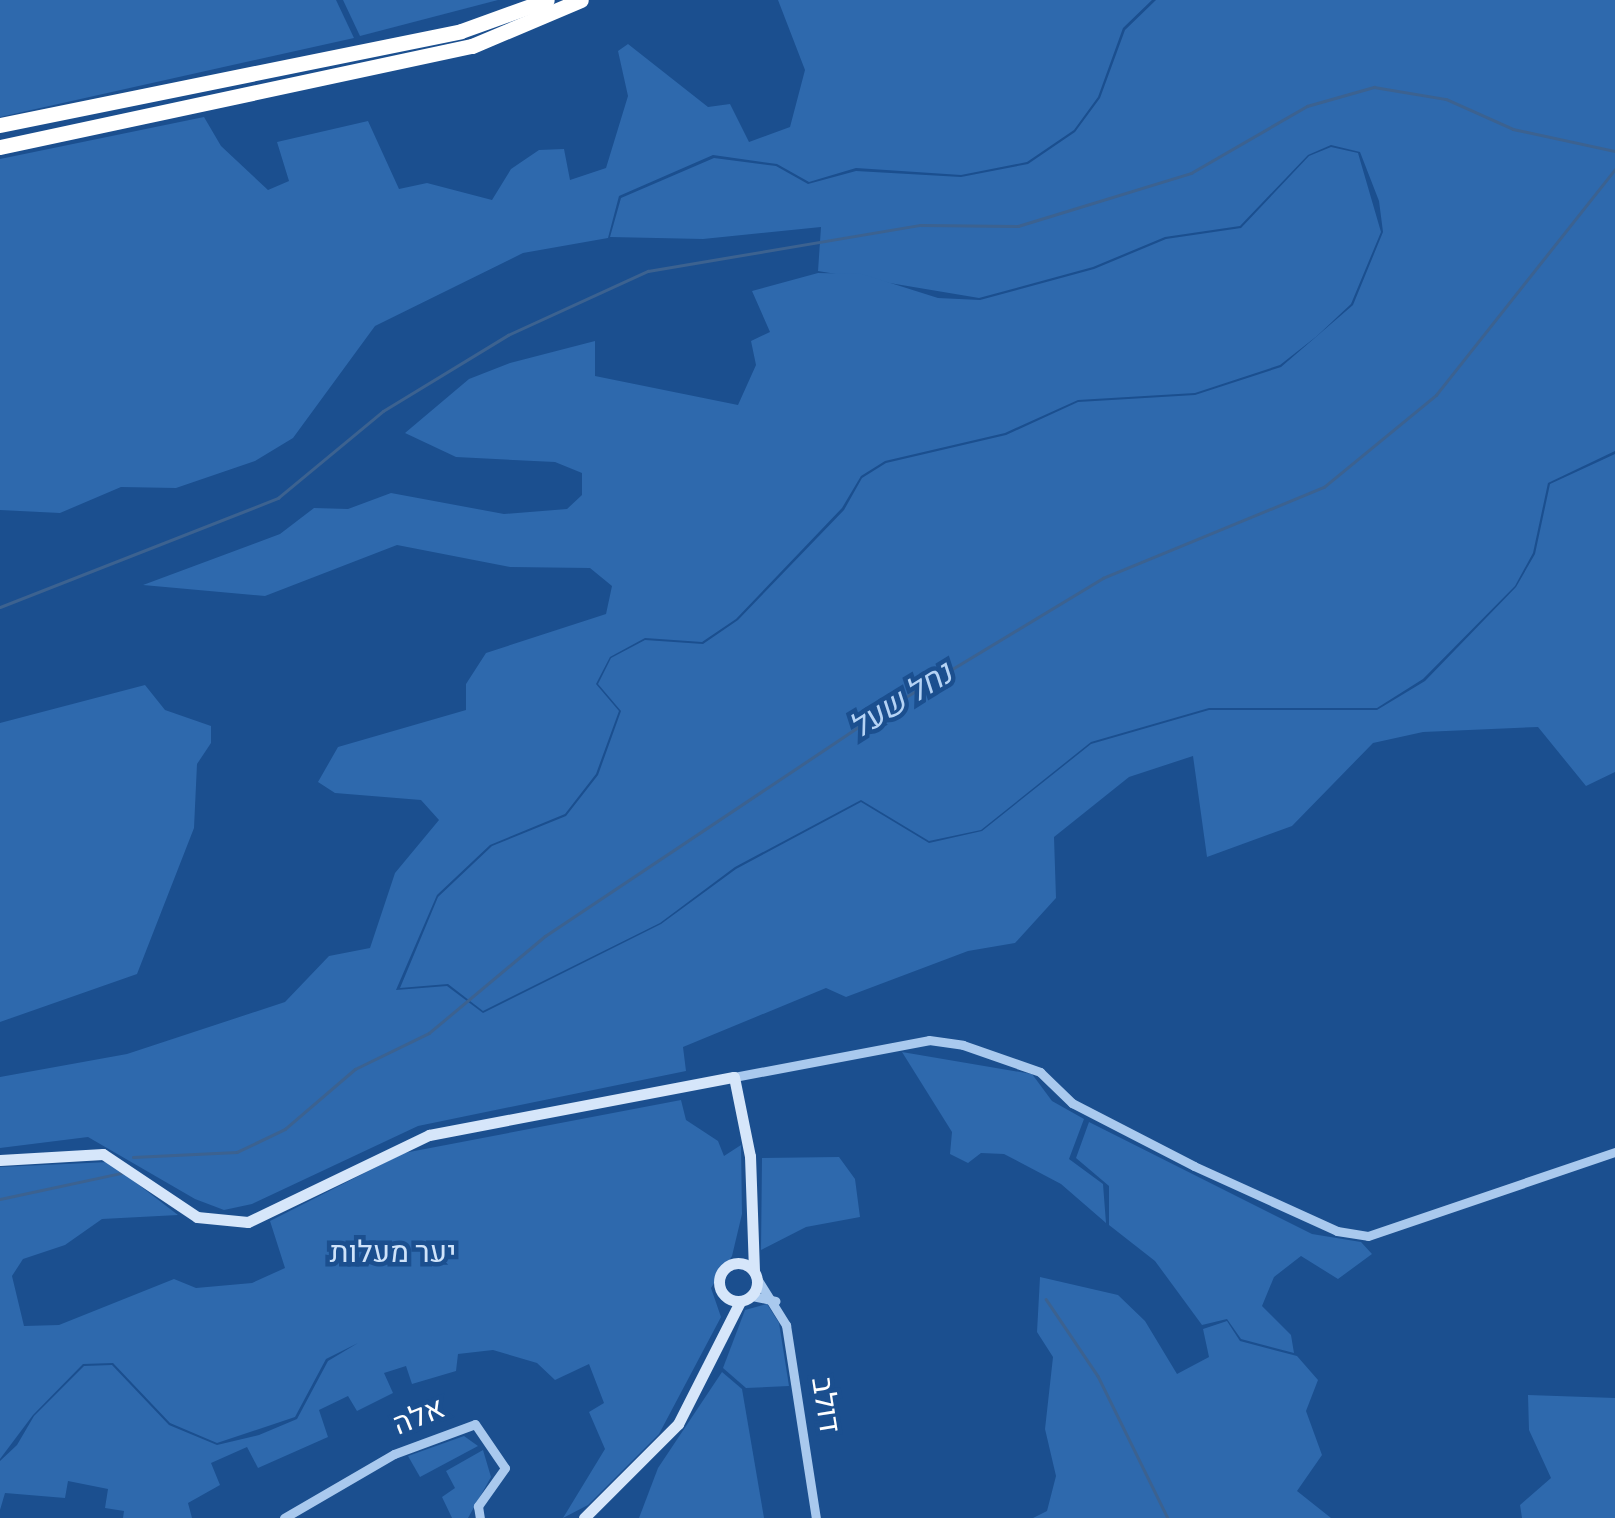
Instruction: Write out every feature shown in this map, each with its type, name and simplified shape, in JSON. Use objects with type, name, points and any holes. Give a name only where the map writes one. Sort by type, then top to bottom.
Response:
[{"type":"highway","points":[[0,124],[460,31],[547,0]]},
{"type":"highway","points":[[0,146],[472,46],[581,0]]},
{"type":"main road","points":[[0,1160],[103,1154],[197,1217],[248,1222],[429,1136],[734,1077],[750,1156],[749,1240],[755,1274],[746,1299],[678,1424],[584,1518]]},
{"type":"main road","points":[[728,1326],[718,1283],[749,1240]]},
{"type":"main road","points":[[729,1265],[755,1274]]},
{"type":"main road","points":[[723,1295],[746,1299]]},
{"type":"street","points":[[734,1077],[929,1040],[964,1045],[1040,1072],[1072,1104],[1194,1166],[1337,1231],[1368,1236],[1615,1152]]},
{"type":"street","points":[[755,1274],[778,1302]]},
{"type":"street","points":[[746,1299],[778,1302]]},
{"type":"street","name":"דולב","points":[[778,1302],[816,1518]]},
{"type":"street","name":"אלה","points":[[284,1518],[394,1454],[475,1424],[505,1468],[478,1506],[480,1518]]},
{"type":"green space","points":[[0,0],[336,0],[354,38],[0,117]]},
{"type":"green space","points":[[343,0],[498,0],[360,36]]},
{"type":"green space","points":[[778,0],[1152,0],[1123,28],[1098,97],[1074,130],[1027,162],[961,175],[856,168],[809,182],[777,164],[713,155],[619,196],[608,238],[523,253],[375,326],[293,438],[255,461],[176,488],[121,487],[60,513],[0,510],[0,159],[204,117],[221,146],[268,190],[289,181],[277,142],[368,121],[399,189],[427,183],[492,200],[511,169],[539,150],[564,149],[570,180],[606,168],[628,96],[618,51],[628,44],[708,107],[730,104],[749,142],[790,127],[805,70]]},
{"type":"green space","points":[[1156,0],[1615,0],[1615,451],[1548,483],[1533,553],[1515,586],[1423,679],[1377,708],[1209,708],[1091,742],[981,830],[929,841],[861,800],[735,867],[660,923],[483,1011],[448,984],[400,988],[438,897],[492,846],[566,816],[598,775],[621,711],[598,684],[611,658],[645,640],[703,644],[738,620],[844,510],[862,478],[886,463],[1006,435],[1078,402],[1195,395],[1281,367],[1353,305],[1383,232],[1379,201],[1360,152],[1331,145],[1308,155],[1240,226],[1165,237],[1093,267],[979,298],[818,271],[821,227],[703,239],[610,237],[621,198],[714,158],[776,166],[808,184],[856,171],[961,177],[1028,164],[1075,132],[1100,98],[1125,30]]},
{"type":"green space","points":[[1331,147],[1358,153],[1381,232],[1351,304],[1317,336],[1280,365],[1195,393],[1078,400],[1005,433],[885,461],[861,476],[842,508],[736,619],[702,642],[645,638],[610,657],[596,684],[619,711],[596,774],[565,814],[490,845],[437,895],[396,990],[447,986],[483,1013],[661,924],[736,869],[861,802],[929,843],[982,831],[1091,744],[1209,710],[1377,710],[1425,681],[1516,587],[1535,554],[1550,484],[1615,454],[1615,772],[1586,786],[1538,727],[1423,732],[1373,743],[1292,826],[1207,857],[1193,756],[1129,777],[1054,837],[1056,898],[1015,943],[968,951],[846,997],[826,988],[683,1047],[686,1071],[418,1126],[252,1204],[224,1210],[195,1199],[88,1137],[0,1148],[0,1077],[127,1054],[285,1002],[329,956],[370,948],[395,873],[439,820],[421,800],[335,793],[318,782],[338,747],[466,710],[466,684],[486,653],[606,614],[612,586],[590,568],[510,567],[397,545],[265,596],[143,585],[280,534],[314,508],[348,509],[391,493],[504,514],[567,509],[582,495],[582,473],[555,462],[456,457],[405,433],[469,379],[510,363],[595,341],[595,376],[738,405],[756,365],[751,341],[770,332],[752,291],[818,273],[862,274],[938,298],[980,300],[1094,269],[1166,239],[1241,228],[1309,156]]},
{"type":"green space","points":[[145,685],[165,710],[211,726],[211,743],[197,764],[194,828],[137,974],[0,1022],[0,723]]},
{"type":"green space","points":[[902,1052],[1032,1074],[1052,1101],[1084,1119],[1069,1159],[1103,1184],[1106,1223],[1061,1184],[1004,1154],[981,1153],[968,1163],[950,1154],[952,1132]]},
{"type":"green space","name":"יער מעלות","points":[[681,1100],[686,1120],[718,1141],[724,1156],[741,1145],[742,1214],[732,1256],[711,1288],[721,1317],[659,1434],[588,1505],[563,1518],[605,1449],[589,1412],[604,1403],[589,1364],[555,1380],[537,1363],[493,1350],[458,1354],[456,1371],[412,1384],[406,1366],[384,1373],[393,1393],[357,1411],[348,1396],[319,1410],[328,1437],[258,1468],[247,1447],[211,1463],[220,1485],[188,1503],[192,1518],[123,1518],[124,1511],[105,1508],[108,1489],[68,1481],[65,1498],[5,1493],[0,1510],[0,1461],[17,1445],[34,1416],[84,1366],[112,1365],[169,1425],[217,1445],[259,1435],[297,1419],[328,1361],[358,1343],[326,1359],[295,1417],[217,1443],[170,1423],[113,1363],[83,1364],[33,1415],[0,1459],[0,1167],[109,1162],[178,1215],[102,1219],[65,1245],[23,1259],[12,1276],[24,1326],[59,1325],[174,1279],[196,1288],[252,1283],[285,1268],[270,1221],[404,1153]]},
{"type":"green space","points":[[1089,1122],[1312,1234],[1361,1242],[1372,1254],[1338,1279],[1301,1256],[1274,1277],[1262,1306],[1291,1335],[1294,1353],[1241,1339],[1227,1319],[1202,1325],[1155,1261],[1109,1225],[1109,1186],[1076,1158]]},
{"type":"green space","points":[[839,1157],[855,1179],[860,1217],[806,1227],[761,1250],[762,1158]]},
{"type":"green space","points":[[1040,1277],[1118,1295],[1145,1321],[1177,1374],[1209,1357],[1203,1329],[1227,1321],[1240,1341],[1297,1356],[1318,1380],[1306,1411],[1322,1455],[1297,1491],[1331,1518],[1033,1518],[1047,1511],[1056,1476],[1045,1429],[1053,1357],[1037,1332]]},
{"type":"green space","points":[[767,1304],[779,1323],[789,1386],[746,1388],[723,1368],[745,1310]]},
{"type":"green space","points":[[722,1372],[742,1389],[764,1518],[639,1518],[658,1468]]},
{"type":"green space","points":[[1528,1395],[1615,1398],[1615,1518],[1522,1518],[1520,1505],[1551,1478],[1529,1430]]},
{"type":"green space","points":[[464,1436],[478,1446],[420,1477],[408,1456]]},
{"type":"green space","points":[[483,1450],[491,1477],[468,1518],[452,1518],[442,1497],[455,1488],[446,1471]]},
{"type":"waterway","points":[[0,607],[278,498],[383,411],[508,335],[648,271],[920,225],[1018,226],[1191,173],[1307,106],[1374,87],[1446,99],[1513,129],[1615,151]]},
{"type":"waterway","name":"נחל שעל","points":[[133,1157],[237,1152],[285,1129],[355,1069],[429,1033],[545,936],[876,715],[1103,578],[1324,487],[1436,395],[1615,169]]},
{"type":"waterway","name":"נחל שעל","points":[[0,1199],[121,1173]]},
{"type":"waterway","points":[[1046,1299],[1098,1376],[1168,1518]]}]
